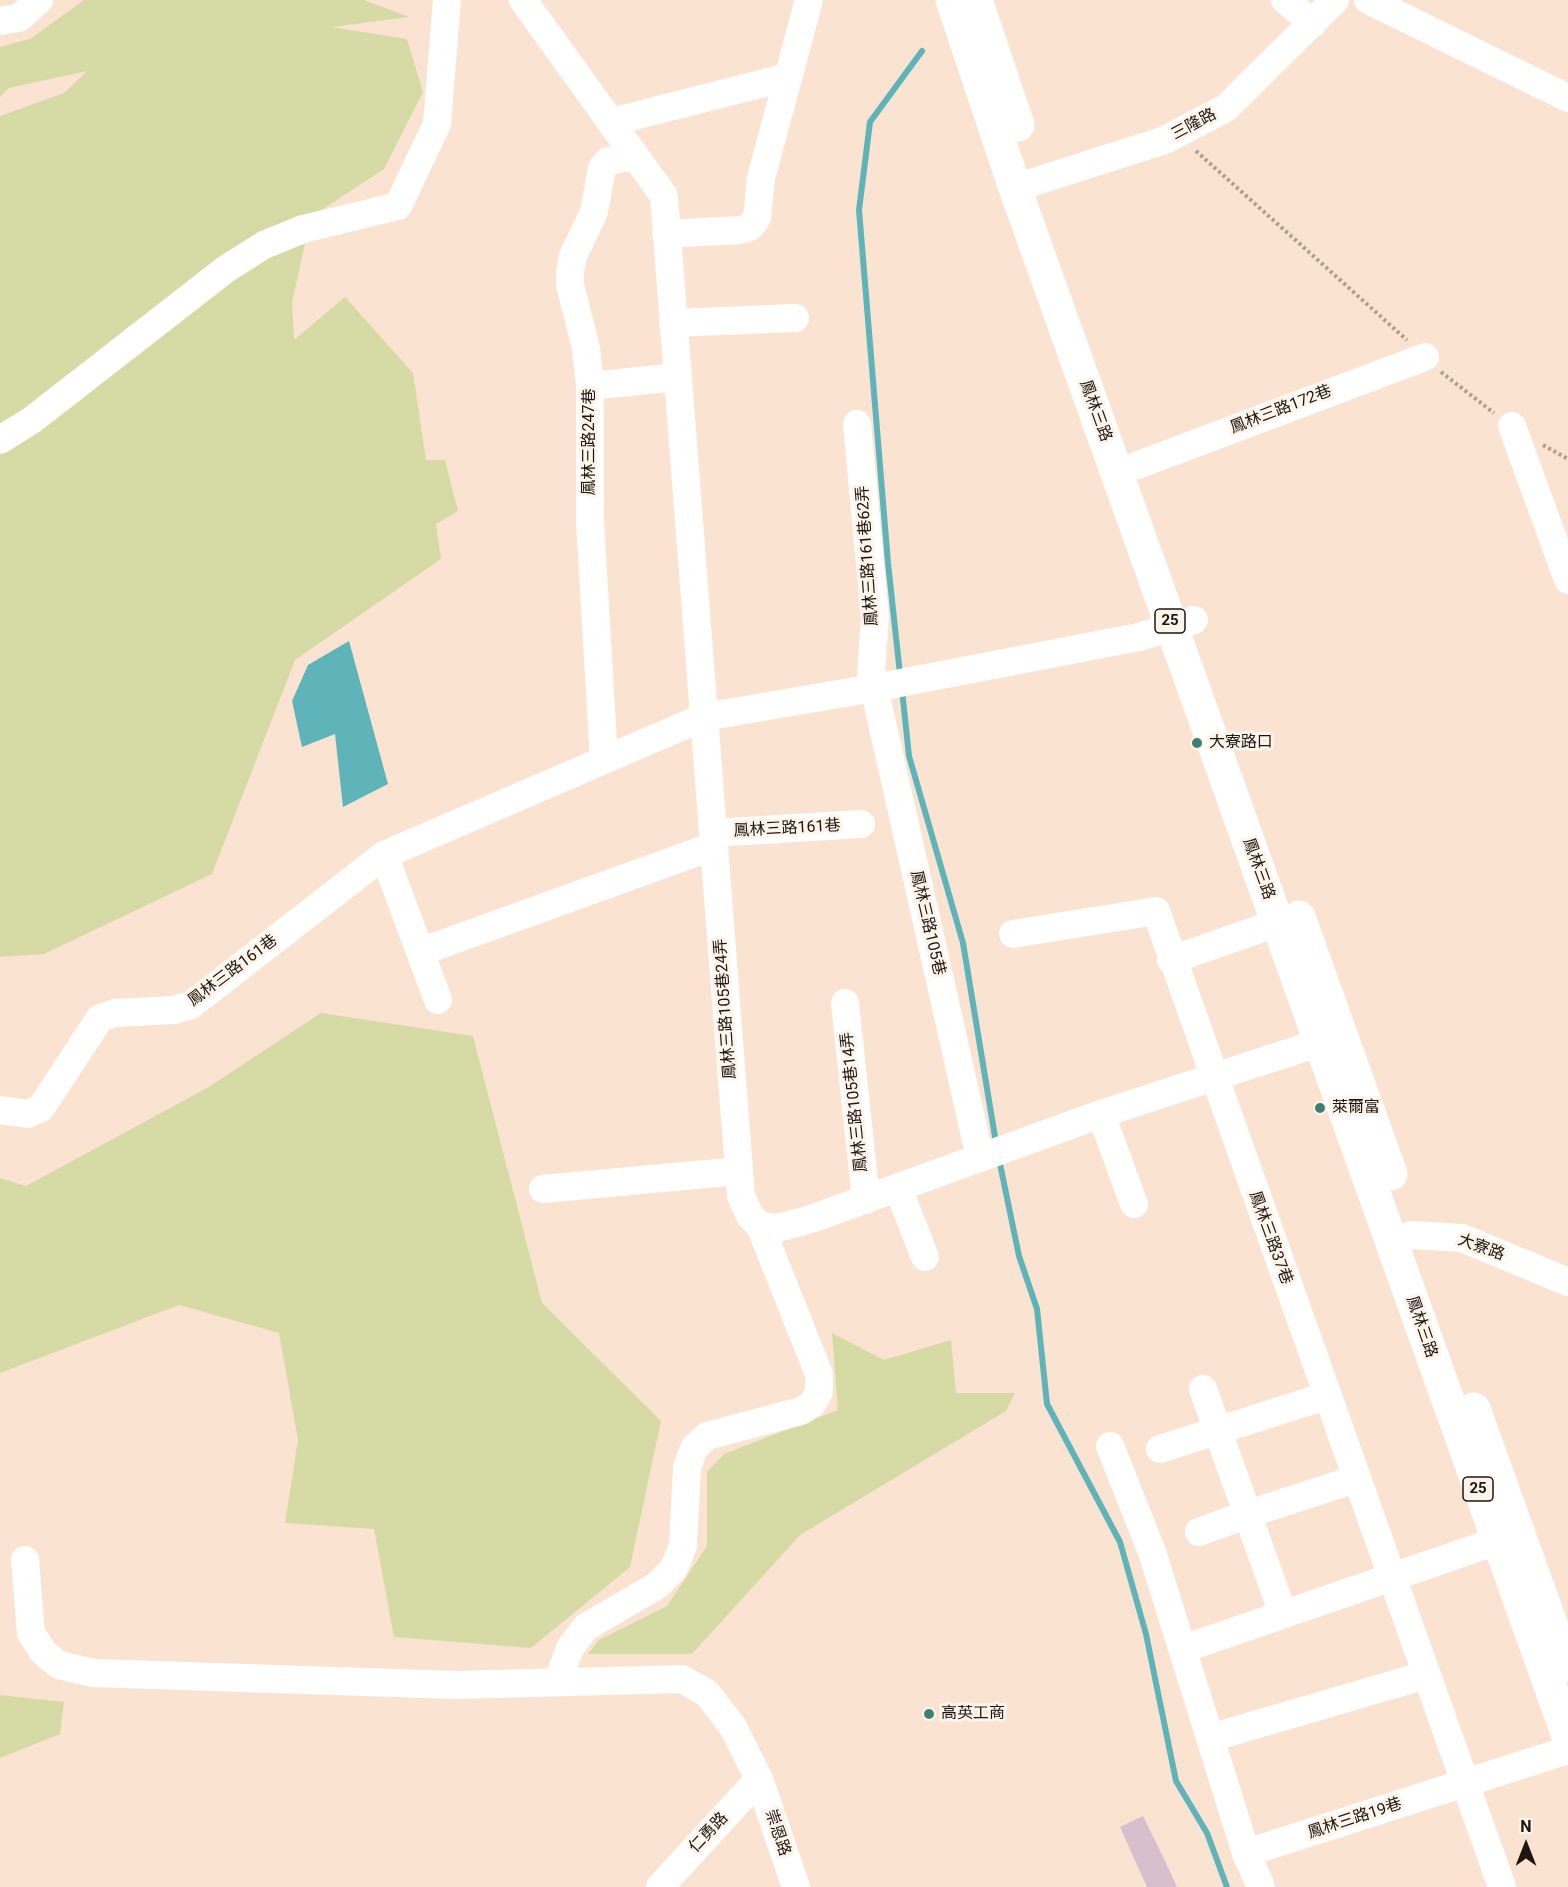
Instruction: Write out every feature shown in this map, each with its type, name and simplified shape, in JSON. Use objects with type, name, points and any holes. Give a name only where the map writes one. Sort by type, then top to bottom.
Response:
[{"type":"main road","name":"鳳林三路","points":[[952,0],[1138,465],[1183,623],[1277,923],[1331,1039]]},
{"type":"main road","name":"鳳林三路","points":[[976,0],[1026,184],[1401,1238],[1568,1670]]},
{"type":"main road","name":"鳳林三路","points":[[1401,1238],[1497,1541],[1568,1736]]},
{"type":"street","points":[[0,21],[19,18],[39,0]]},
{"type":"street","points":[[0,440],[32,420],[226,269],[264,245],[303,229],[398,206],[437,124],[447,0]]},
{"type":"street","points":[[523,0],[664,196],[704,717],[879,687],[1139,637],[1183,623]]},
{"type":"street","points":[[666,234],[741,230],[750,227],[757,218],[761,178],[808,0]]},
{"type":"street","points":[[1285,0],[1313,23]]},
{"type":"street","name":"三隆路","points":[[1026,184],[1165,140],[1226,108],[1335,0]]},
{"type":"street","points":[[1368,0],[1568,98]]},
{"type":"street","points":[[611,122],[788,77]]},
{"type":"street","name":"鳳林三路247巷","points":[[604,760],[590,521],[590,386],[586,348],[570,285],[573,256],[594,212],[603,168],[608,161],[635,156]]},
{"type":"street","points":[[673,323],[795,318]]},
{"type":"street","name":"鳳林三路172巷","points":[[1138,465],[1425,357]]},
{"type":"street","points":[[590,386],[677,377]]},
{"type":"street","name":"鳳林三路161巷62弄","points":[[856,424],[875,617],[871,674],[879,687]]},
{"type":"street","points":[[1512,426],[1568,580]]},
{"type":"street","name":"鳳林三路105巷","points":[[879,687],[992,1154]]},
{"type":"street","name":"鳳林三路161巷","points":[[0,1110],[28,1114],[41,1108],[100,1018],[115,1013],[174,1010],[191,1005],[384,855],[704,717],[713,840]]},
{"type":"street","name":"鳳林三路161巷","points":[[420,952],[713,840],[861,825]]},
{"type":"street","name":"鳳林三路105巷24弄","points":[[558,1681],[570,1648],[586,1627],[658,1585],[674,1568],[684,1545],[687,1468],[694,1448],[707,1436],[801,1411],[812,1404],[819,1392],[819,1374],[760,1226],[750,1216],[741,1196],[713,840]]},
{"type":"street","points":[[384,855],[438,1000]]},
{"type":"street","points":[[1013,934],[1155,911],[1214,1079]]},
{"type":"street","points":[[1171,960],[1277,923]]},
{"type":"street","name":"鳳林三路105巷14弄","points":[[844,1004],[866,1200]]},
{"type":"street","points":[[760,1226],[778,1228],[866,1200],[1101,1114],[1331,1039]]},
{"type":"street","name":"鳳林三路37巷","points":[[1214,1079],[1392,1579]]},
{"type":"street","points":[[1101,1114],[1134,1204]]},
{"type":"street","points":[[543,1189],[739,1171]]},
{"type":"street","points":[[898,1188],[925,1257]]},
{"type":"street","name":"大寮路","points":[[1401,1238],[1462,1238],[1568,1282]]},
{"type":"street","points":[[1203,1389],[1283,1614]]},
{"type":"street","points":[[1160,1449],[1326,1396]]},
{"type":"street","points":[[1110,1446],[1152,1552],[1246,1853],[1261,1887]]},
{"type":"street","points":[[1199,1532],[1356,1479]]},
{"type":"street","points":[[1183,1649],[1497,1541]]},
{"type":"street","name":"崇恩路","points":[[25,1560],[30,1633],[43,1652],[58,1665],[93,1673],[457,1685],[682,1679],[707,1693],[733,1727],[759,1779],[796,1887]]},
{"type":"street","points":[[1392,1579],[1502,1887]]},
{"type":"street","points":[[1210,1738],[1426,1675]]},
{"type":"street","name":"鳳林三路19巷","points":[[1246,1853],[1568,1749]]},
{"type":"street","name":"仁勇路","points":[[661,1886],[759,1779]]},
{"type":"path","points":[[1178,134],[1445,375],[1512,426],[1568,459]]},
{"type":"green space","points":[[84,0],[364,0],[409,17],[332,27],[407,39],[423,92],[384,169],[311,217],[292,302],[294,340],[345,297],[413,373],[426,460],[445,460],[458,511],[436,524],[441,559],[295,660],[212,874],[44,954],[0,957],[0,116],[64,93],[87,71],[9,88],[0,97],[0,47],[30,39]]},
{"type":"green space","points":[[321,1013],[473,1036],[542,1303],[661,1421],[630,1567],[531,1648],[394,1637],[374,1529],[285,1523],[298,1440],[279,1333],[179,1305],[0,1373],[0,1178],[26,1186],[207,1088]]},
{"type":"green space","points":[[832,1333],[884,1360],[951,1340],[956,1393],[1015,1393],[1006,1411],[800,1535],[692,1654],[588,1654],[599,1640],[667,1606],[707,1546],[707,1472],[724,1454],[838,1410]]},
{"type":"green space","points":[[0,1695],[64,1702],[60,1734],[0,1758]]},
{"type":"water","points":[[349,641],[388,784],[343,807],[335,734],[302,747],[292,701],[308,665]]},
{"type":"building","points":[[1143,1816],[1177,1887],[1147,1887],[1120,1827]]},
{"type":"waterway","points":[[900,674],[888,563],[859,210],[870,122],[922,51]]},
{"type":"waterway","points":[[902,690],[909,756],[963,943],[996,1143]]},
{"type":"waterway","points":[[999,1159],[1019,1256],[1037,1309],[1047,1404],[1120,1542],[1146,1634],[1176,1781],[1207,1833],[1227,1887]]},
{"type":"place","name":"大寮路口","points":[[1197,743]]},
{"type":"place","name":"萊爾富","points":[[1320,1108]]},
{"type":"place","name":"高英工商","points":[[929,1714]]}]
